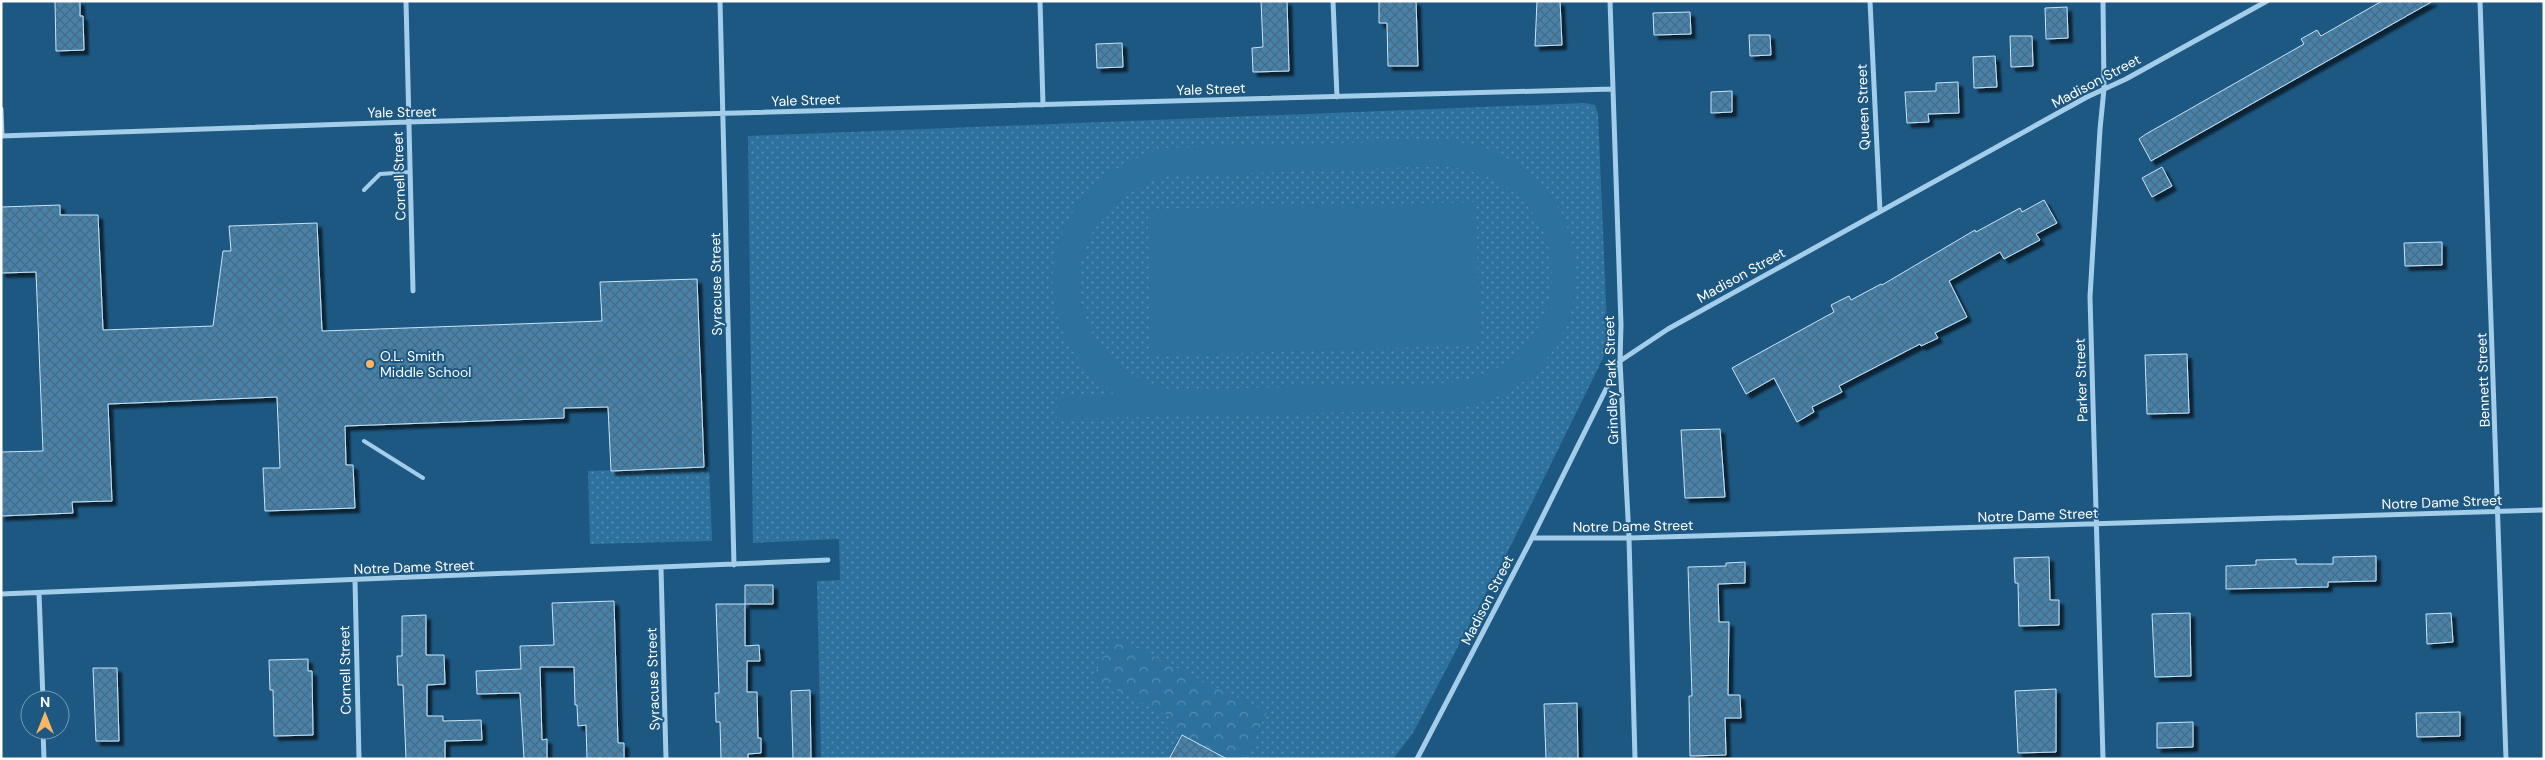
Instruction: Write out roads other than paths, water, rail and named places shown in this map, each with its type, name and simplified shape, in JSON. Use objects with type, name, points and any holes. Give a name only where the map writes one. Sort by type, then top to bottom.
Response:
[{"type":"street","name":"Cornell Street","points":[[406,1],[413,291]]},
{"type":"street","name":"Syracuse Street","points":[[720,1],[734,565]]},
{"type":"street","points":[[1040,1],[1043,105]]},
{"type":"street","points":[[1333,1],[1336,97]]},
{"type":"street","name":"Grindley Park Street","points":[[1610,1],[1621,324],[1620,361],[1629,538],[1636,759]]},
{"type":"street","name":"Queen Street","points":[[1870,1],[1880,211]]},
{"type":"street","name":"Parker Street","points":[[2103,1],[2104,89],[2100,122],[2090,297],[2103,759]]},
{"type":"street","name":"Madison Street","points":[[1417,759],[1532,538],[1620,361],[1668,328],[2267,1]]},
{"type":"street","name":"Bennett Street","points":[[2480,1],[2506,759]]},
{"type":"street","name":"Yale Street","points":[[2,136],[408,122],[1612,89]]},
{"type":"street","points":[[1,109],[2,136]]},
{"type":"street","name":"Notre Dame Street","points":[[1532,538],[1629,538],[2544,510]]},
{"type":"street","name":"Notre Dame Street","points":[[1,594],[828,560]]},
{"type":"street","name":"Syracuse Street","points":[[661,568],[666,759]]},
{"type":"street","name":"Cornell Street","points":[[355,580],[359,759]]},
{"type":"street","points":[[39,593],[43,690]]},
{"type":"street","points":[[44,740],[44,759]]},
{"type":"lane","points":[[364,190],[380,174],[410,172]]},
{"type":"lane","points":[[364,442],[423,478]]},
{"type":"place","name":"O.L. Smith Middle School","points":[[370,364]]}]
